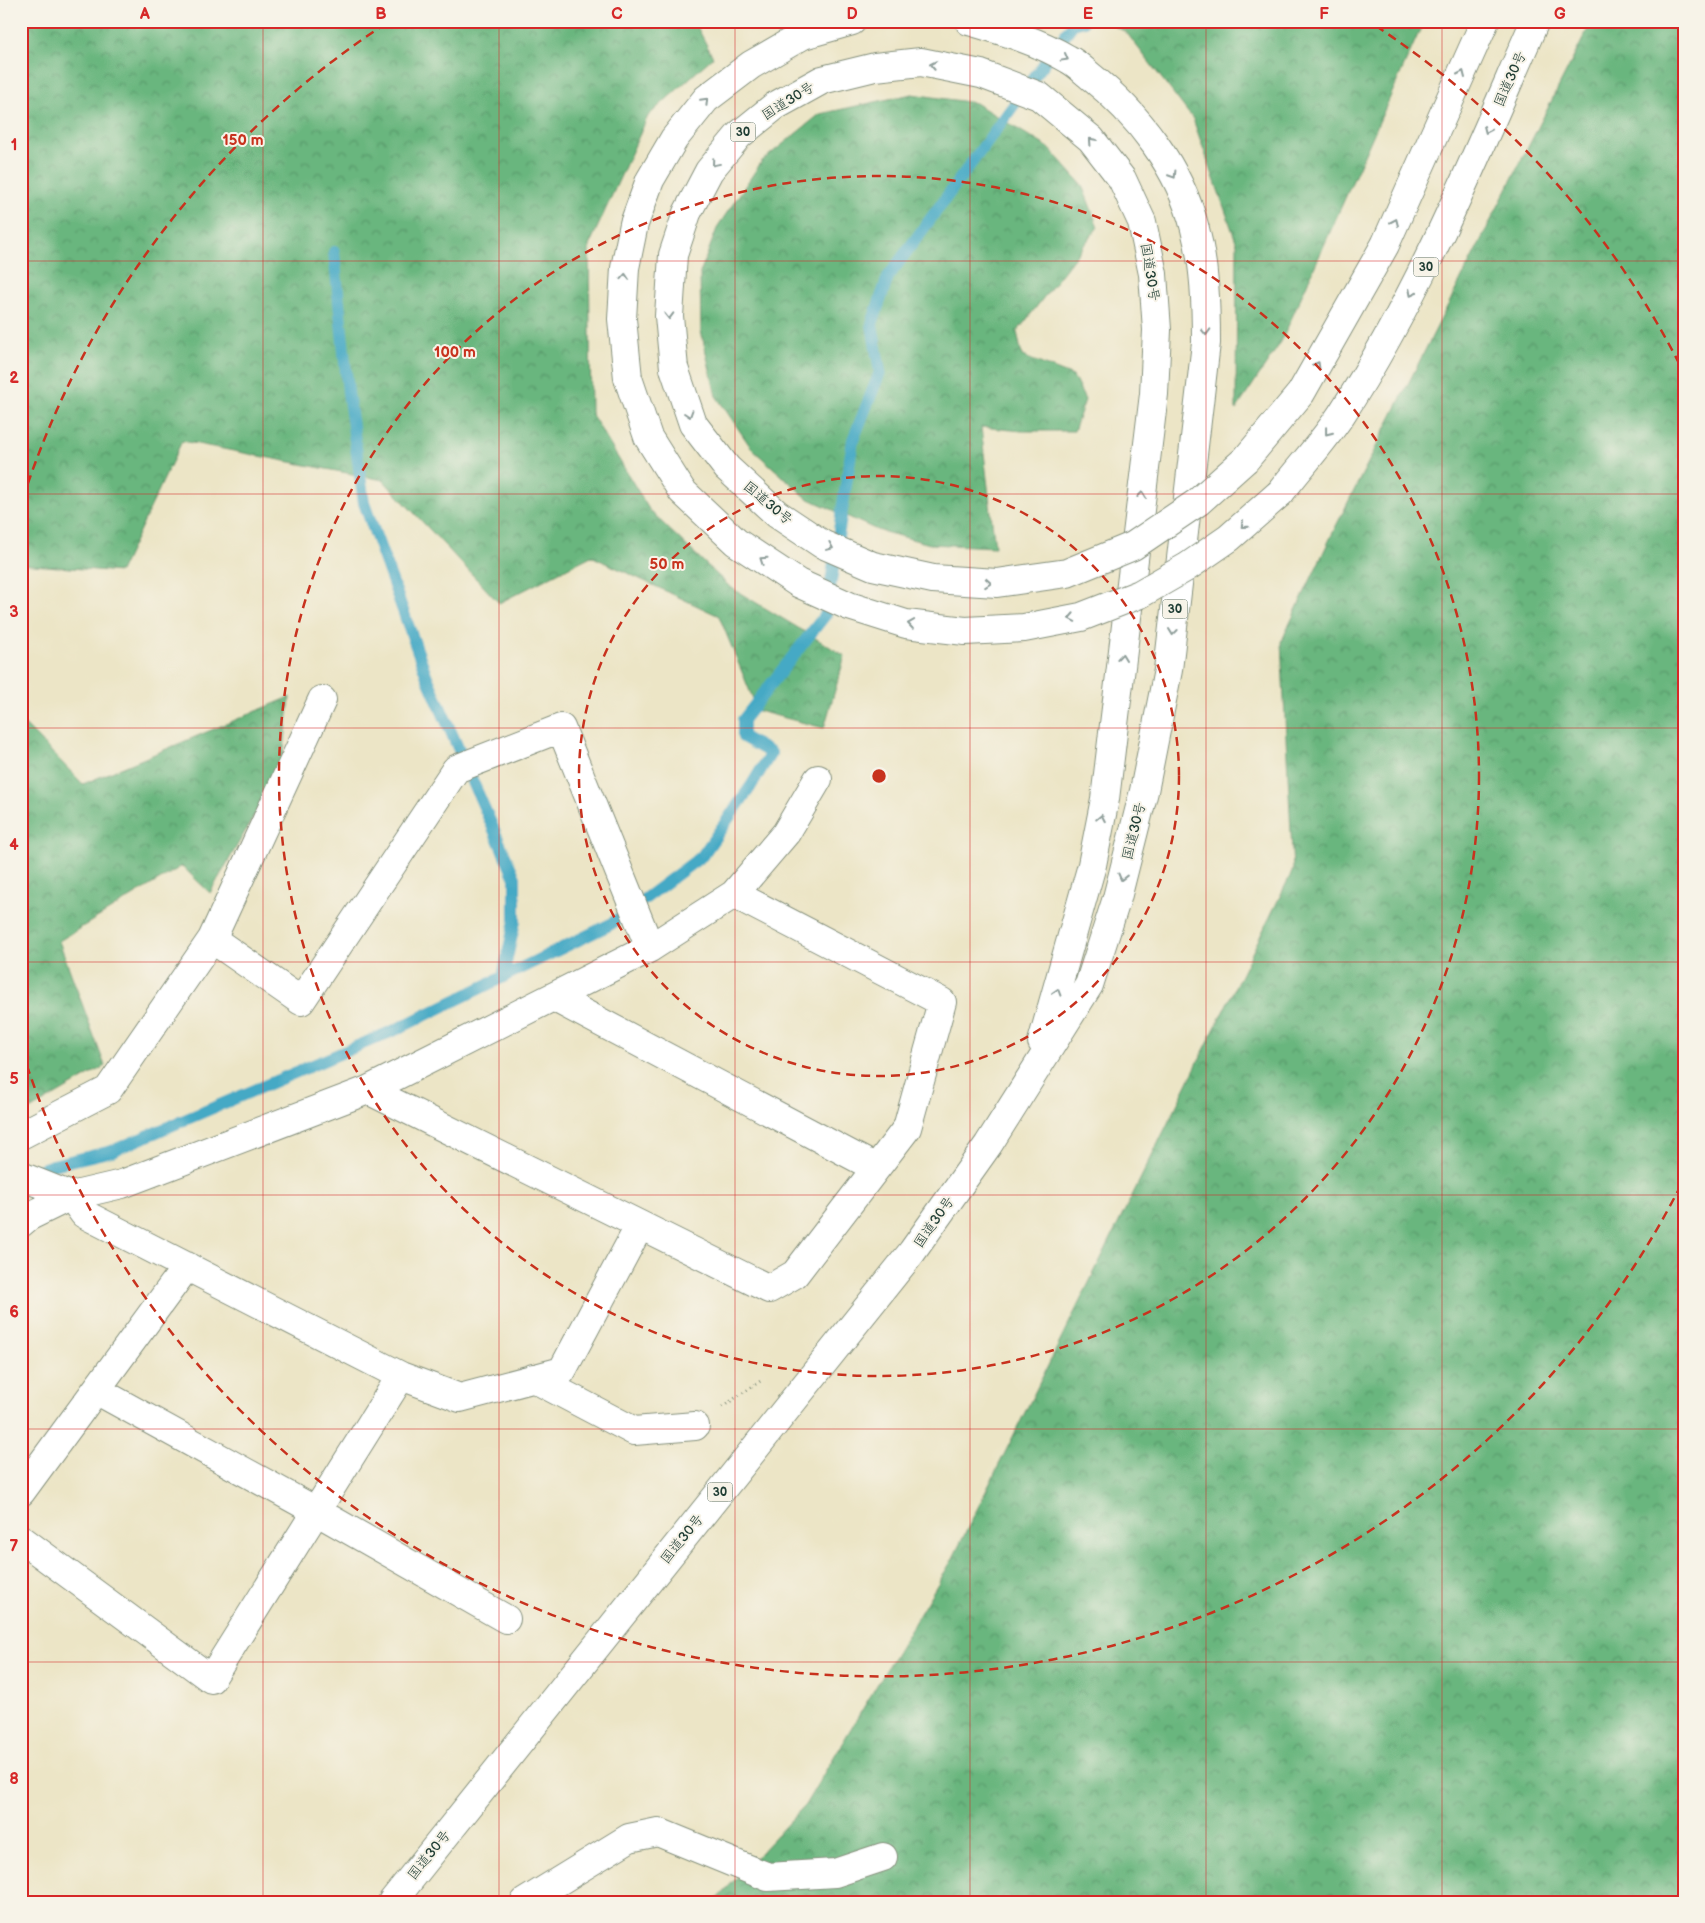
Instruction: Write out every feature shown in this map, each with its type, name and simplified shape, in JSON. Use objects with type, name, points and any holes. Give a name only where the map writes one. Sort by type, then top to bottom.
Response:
[{"type":"main road","name":"国道30号","points":[[852,21],[804,35],[751,65],[706,99],[674,139],[650,180],[634,224],[626,268],[622,319],[628,378],[648,437],[682,492],[736,542],[798,584],[849,606],[906,624],[965,631],[1024,628],[1081,617],[1140,594],[1187,567],[1229,538],[1280,493],[1340,417],[1393,330],[1431,256],[1536,21]]},
{"type":"main road","name":"国道30号","points":[[392,1902],[912,1252],[988,1145],[1089,985],[1122,880],[1144,791],[1168,670],[1206,343],[1206,294],[1196,230],[1179,184],[1147,133],[1114,96],[1069,59],[1022,36],[969,21]]},
{"type":"main road","name":"国道30号","points":[[1033,1072],[1081,908],[1105,800],[1154,394],[1157,330],[1153,274],[1142,222],[1122,179],[1091,139],[1039,96],[981,74],[921,62],[875,67],[822,80],[775,106],[739,135],[709,171],[687,212],[673,255],[669,316],[674,368],[693,424],[727,468],[776,514],[822,544],[874,566],[933,579],[997,583],[1067,573],[1133,546],[1198,502],[1246,459],[1301,393],[1385,245],[1485,21]]},
{"type":"main road","points":[[21,1135],[108,1090],[212,939],[322,700]]},
{"type":"main road","points":[[212,939],[301,1001],[464,766],[561,728],[645,937]]},
{"type":"main road","points":[[21,1223],[71,1196],[122,1184],[368,1090],[553,997],[645,937],[734,894],[786,833],[818,779]]},
{"type":"main road","points":[[368,1090],[769,1289],[796,1274],[907,1128],[942,1002],[734,894]]},
{"type":"main road","points":[[553,997],[876,1168]]},
{"type":"main road","points":[[30,1179],[71,1196],[84,1214],[401,1376],[460,1398],[562,1371],[640,1225]]},
{"type":"main road","points":[[21,1492],[187,1266]]},
{"type":"main road","points":[[21,1539],[211,1679],[401,1376]]},
{"type":"main road","points":[[532,1378],[634,1431],[695,1426]]},
{"type":"main road","points":[[96,1390],[316,1511],[506,1619]]},
{"type":"main road","points":[[525,1902],[629,1838],[658,1832],[768,1877],[835,1873],[883,1857]]},
{"type":"path","points":[[695,1426],[764,1378]]},
{"type":"green space","points":[[21,21],[694,21],[713,57],[648,116],[589,246],[591,413],[650,511],[730,587],[845,656],[824,728],[758,711],[719,616],[591,556],[499,603],[383,480],[182,441],[120,572],[21,564]]},
{"type":"green space","points":[[1104,21],[1424,21],[1281,342],[1236,410],[1237,244],[1193,119],[1126,32]]},
{"type":"green space","points":[[1592,21],[1684,21],[1684,1902],[714,1902],[805,1805],[952,1560],[1293,870],[1281,642],[1335,528]]},
{"type":"green space","points":[[912,94],[975,103],[1049,148],[1082,185],[1098,227],[1017,332],[1022,356],[1073,376],[1085,400],[1074,431],[1022,431],[981,427],[995,547],[930,544],[877,530],[807,498],[752,449],[716,396],[701,331],[700,273],[718,226],[762,161],[820,114]]},
{"type":"green space","points":[[290,697],[282,767],[210,893],[182,866],[59,941],[105,1066],[21,1115],[21,721],[83,784]]},
{"type":"waterway","points":[[26,1175],[53,1165],[112,1151],[395,1030],[611,924],[702,856],[751,786],[771,753],[743,737],[743,720],[826,614],[853,440],[880,372],[872,324],[888,277],[1073,24],[1084,21]]},
{"type":"waterway","points":[[334,252],[348,392],[364,503],[427,677],[515,878],[515,921],[503,977]]}]
